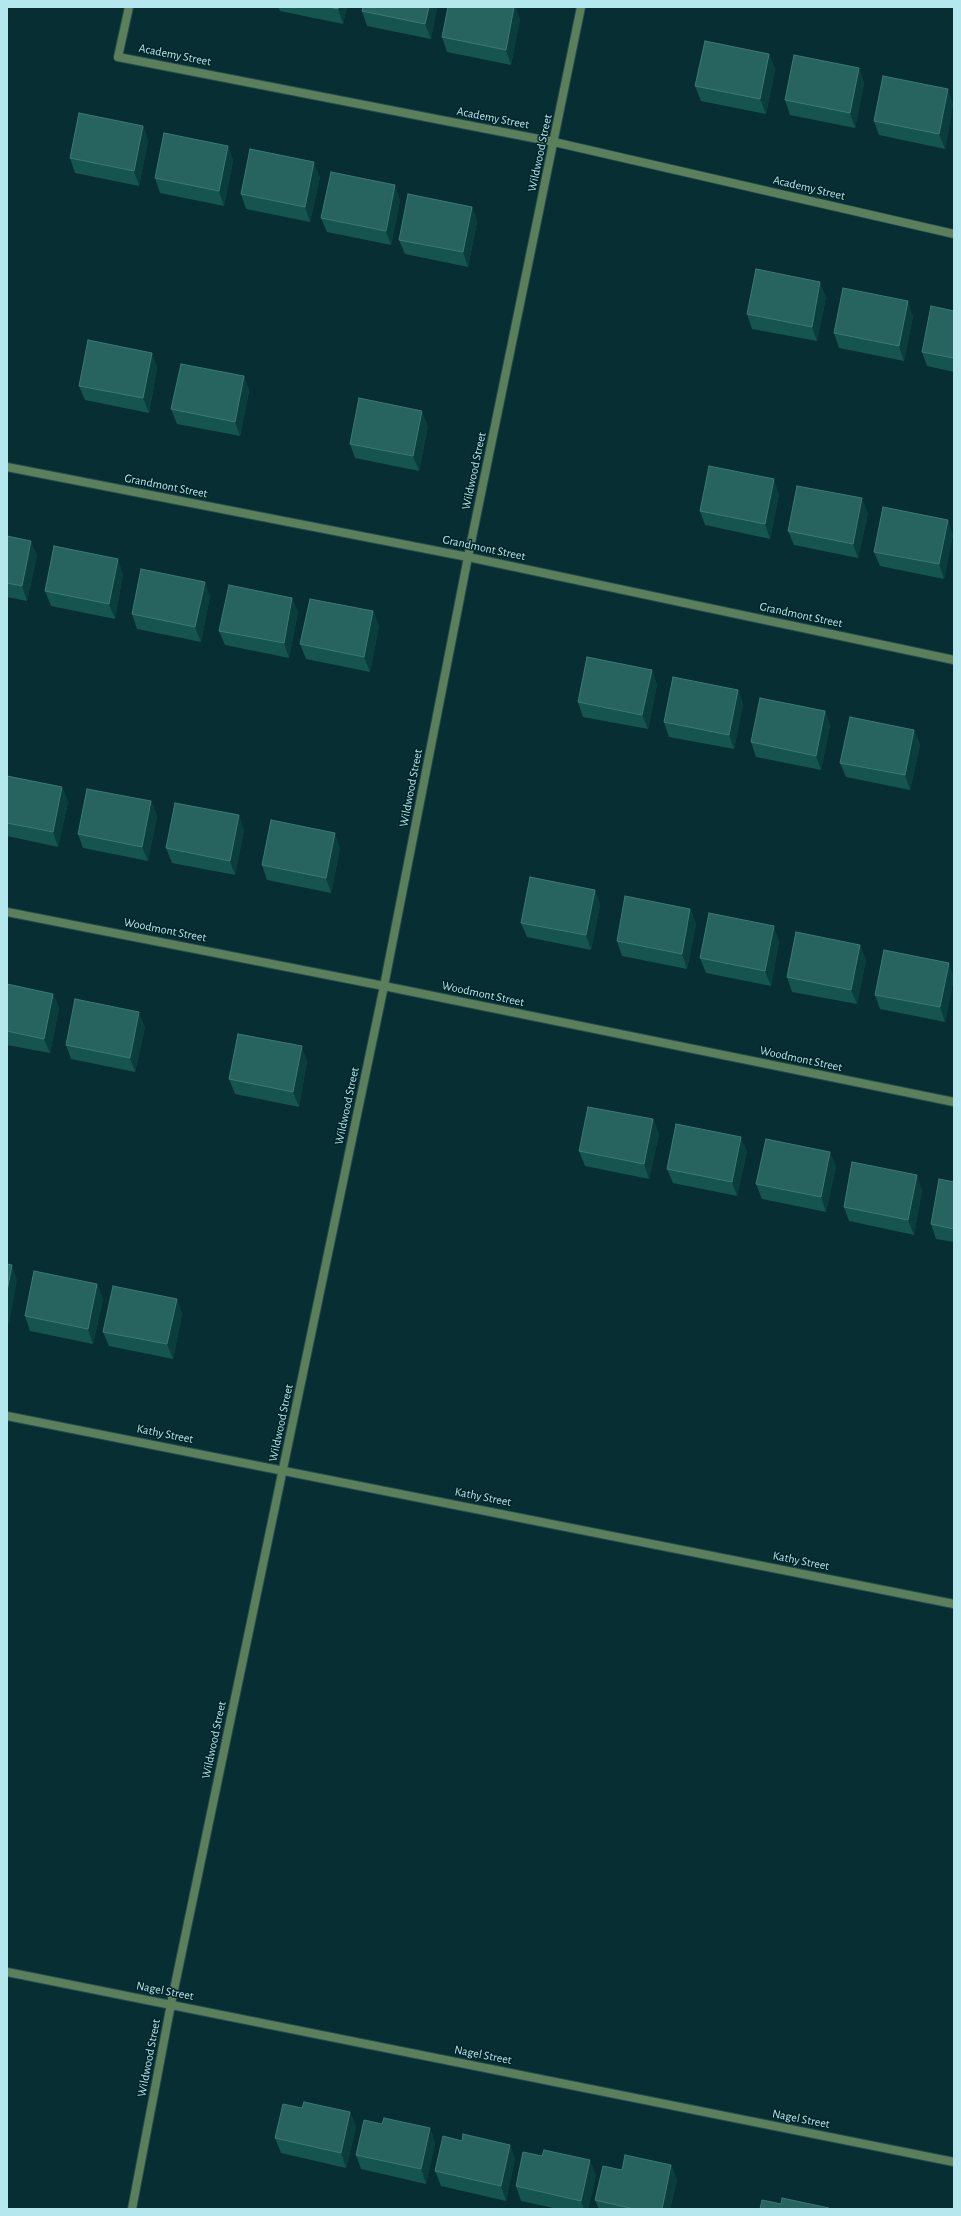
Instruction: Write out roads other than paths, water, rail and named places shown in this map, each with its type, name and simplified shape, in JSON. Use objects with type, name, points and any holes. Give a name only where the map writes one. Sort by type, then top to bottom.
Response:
[{"type":"street","name":"Academy Street","points":[[129,7],[118,57],[554,142],[954,234]]},
{"type":"street","name":"Wildwood Street","points":[[132,2209],[171,2004],[384,986],[468,557],[582,7]]},
{"type":"street","name":"Grandmont Street","points":[[7,467],[468,557],[954,660]]},
{"type":"street","name":"Woodmont Street","points":[[7,912],[384,986],[954,1102]]},
{"type":"street","name":"Kathy Street","points":[[7,1416],[954,1604]]},
{"type":"street","name":"Nagel Street","points":[[7,1972],[954,2162]]}]
